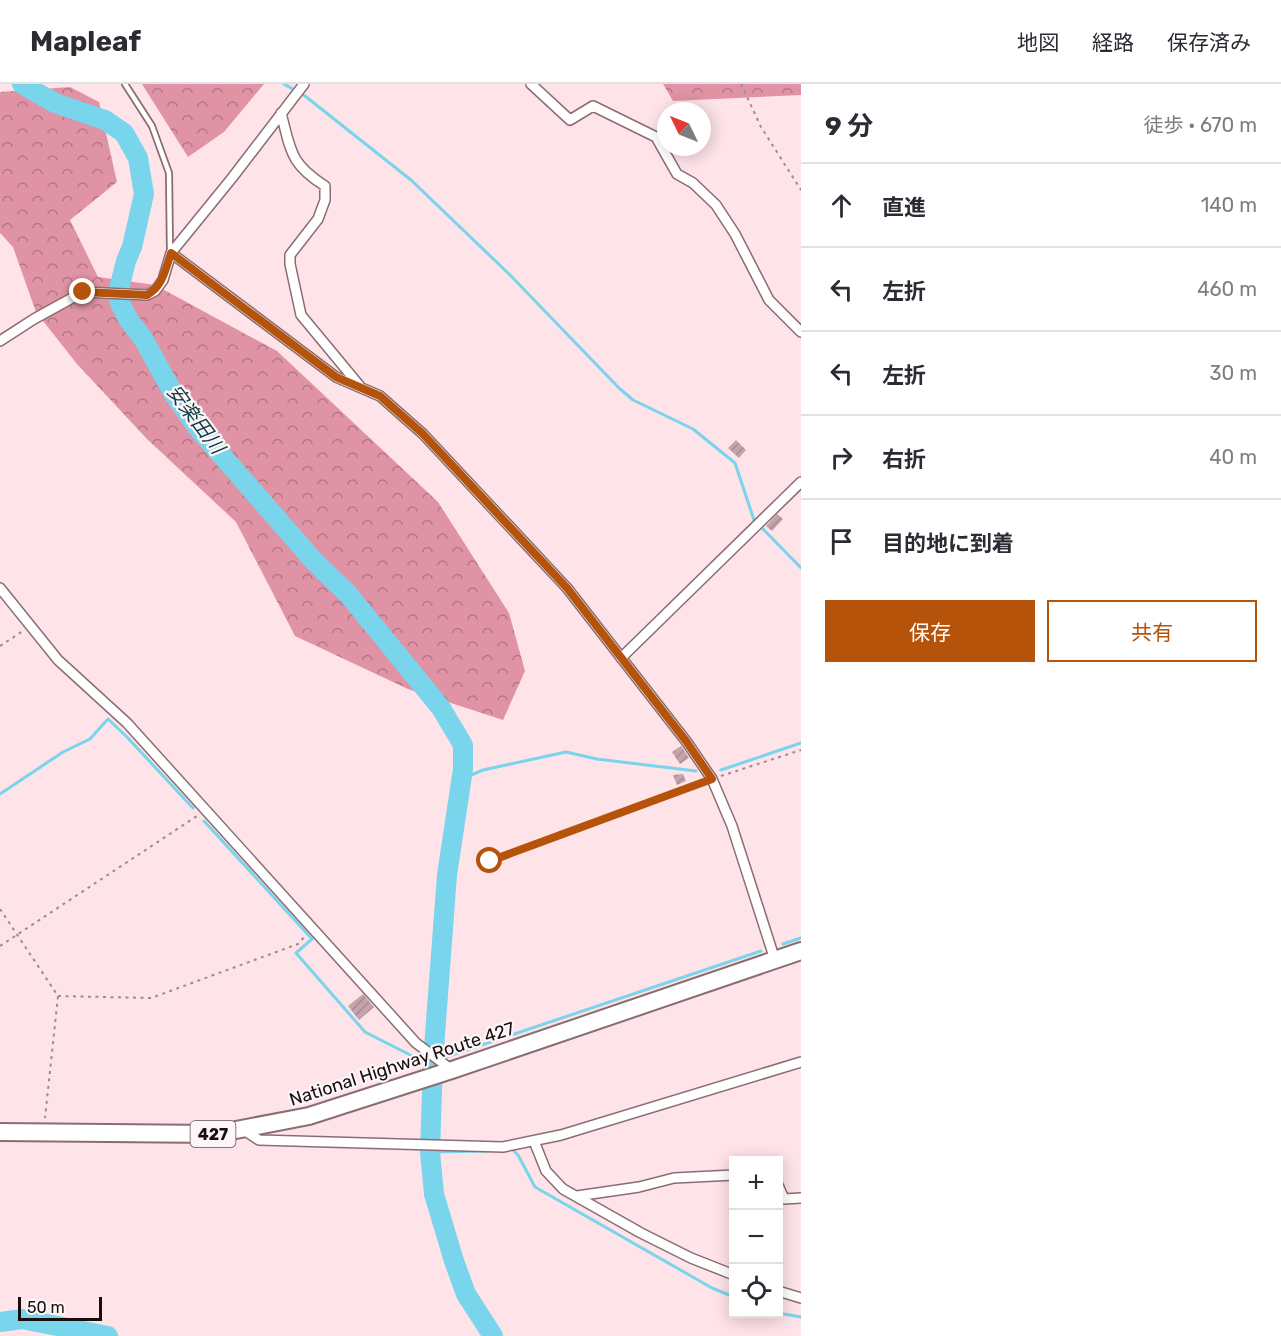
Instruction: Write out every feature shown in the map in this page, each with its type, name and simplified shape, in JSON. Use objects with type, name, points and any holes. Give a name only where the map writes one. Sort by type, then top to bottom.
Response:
[{"type":"highway","name":"National Highway Route 427","points":[[0,1132],[215,1134],[309,1116],[419,1081],[443,1068],[801,951]]},
{"type":"street","points":[[0,341],[83,292],[147,295],[154,291],[163,280],[171,253],[304,84]]},
{"type":"street","points":[[531,84],[570,120],[593,106],[656,137],[677,174],[693,183],[716,205],[735,234],[769,300],[801,332]]},
{"type":"street","points":[[281,113],[292,155],[297,164],[325,186],[325,200],[318,219],[290,255],[301,315],[359,386]]},
{"type":"street","points":[[171,253],[336,377],[380,396],[423,434],[567,588],[686,741],[712,779],[732,826],[775,960]]},
{"type":"street","points":[[621,658],[801,482]]},
{"type":"street","points":[[0,588],[58,660],[127,723],[416,1043],[443,1068]]},
{"type":"street","points":[[244,1130],[259,1140],[503,1147],[561,1135],[801,1062]]},
{"type":"street","points":[[534,1141],[549,1176],[563,1188],[641,1233],[691,1258],[729,1273]]},
{"type":"street","points":[[577,1196],[639,1187],[674,1178],[729,1175]]},
{"type":"street","points":[[783,1197],[784,1199],[801,1198]]},
{"type":"street","points":[[783,1293],[801,1298]]},
{"type":"lane","points":[[125,84],[152,126],[169,173],[171,253]]},
{"type":"path","points":[[741,84],[761,127],[801,189]]},
{"type":"path","points":[[0,646],[31,626]]},
{"type":"path","points":[[490,861],[712,779],[801,750]]},
{"type":"path","points":[[0,946],[205,811]]},
{"type":"path","points":[[0,909],[58,996],[43,1133]]},
{"type":"path","points":[[58,996],[151,998],[298,944],[305,936]]},
{"type":"green space","points":[[142,84],[264,84],[224,132],[188,157]]},
{"type":"green space","points":[[663,84],[801,84],[801,95],[673,101]]},
{"type":"green space","points":[[70,87],[99,102],[117,182],[70,220],[98,277],[155,285],[277,351],[438,502],[509,613],[525,671],[503,720],[408,689],[295,636],[236,522],[147,439],[77,364],[36,312],[13,247],[0,233],[0,92]]},
{"type":"building","points":[[736,440],[746,450],[739,458],[728,448]]},
{"type":"building","points":[[777,514],[783,519],[772,531],[766,526]]},
{"type":"building","points":[[681,746],[689,758],[680,764],[672,752]]},
{"type":"building","points":[[683,774],[686,781],[677,785],[673,775]]},
{"type":"building","points":[[363,994],[374,1007],[359,1020],[348,1006]]},
{"type":"waterway","name":"安楽田川","points":[[22,84],[55,103],[105,120],[124,133],[138,158],[144,194],[132,247],[119,289],[119,301],[128,319],[144,340],[173,393],[197,427],[313,560],[348,594],[441,708],[463,745],[463,769],[447,875],[433,1061],[430,1152],[434,1194],[454,1261],[466,1294],[493,1336]]},
{"type":"waterway","points":[[284,84],[305,96],[411,180],[509,274],[633,400],[693,429],[735,463],[754,520]]},
{"type":"waterway","points":[[763,529],[801,568]]},
{"type":"waterway","points":[[0,794],[63,752],[90,739],[108,719],[193,808]]},
{"type":"waterway","points":[[721,770],[801,743]]},
{"type":"waterway","points":[[462,779],[483,770],[566,752],[597,759],[696,771]]},
{"type":"waterway","points":[[204,821],[312,939],[296,953],[365,1032],[432,1066]]},
{"type":"waterway","points":[[783,944],[801,938]]},
{"type":"waterway","points":[[440,1059],[761,951]]},
{"type":"waterway","points":[[512,1149],[518,1155],[535,1187],[712,1288],[729,1295]]},
{"type":"waterway","points":[[430,1152],[488,1151]]},
{"type":"waterway","points":[[783,1314],[801,1317]]},
{"type":"waterway","points":[[0,1322],[22,1319],[108,1336]]},
{"type":"route","points":[[83,292],[147,295],[154,291],[163,280],[171,253],[336,377],[380,396],[423,434],[567,588],[686,741],[712,779],[490,861]]}]
